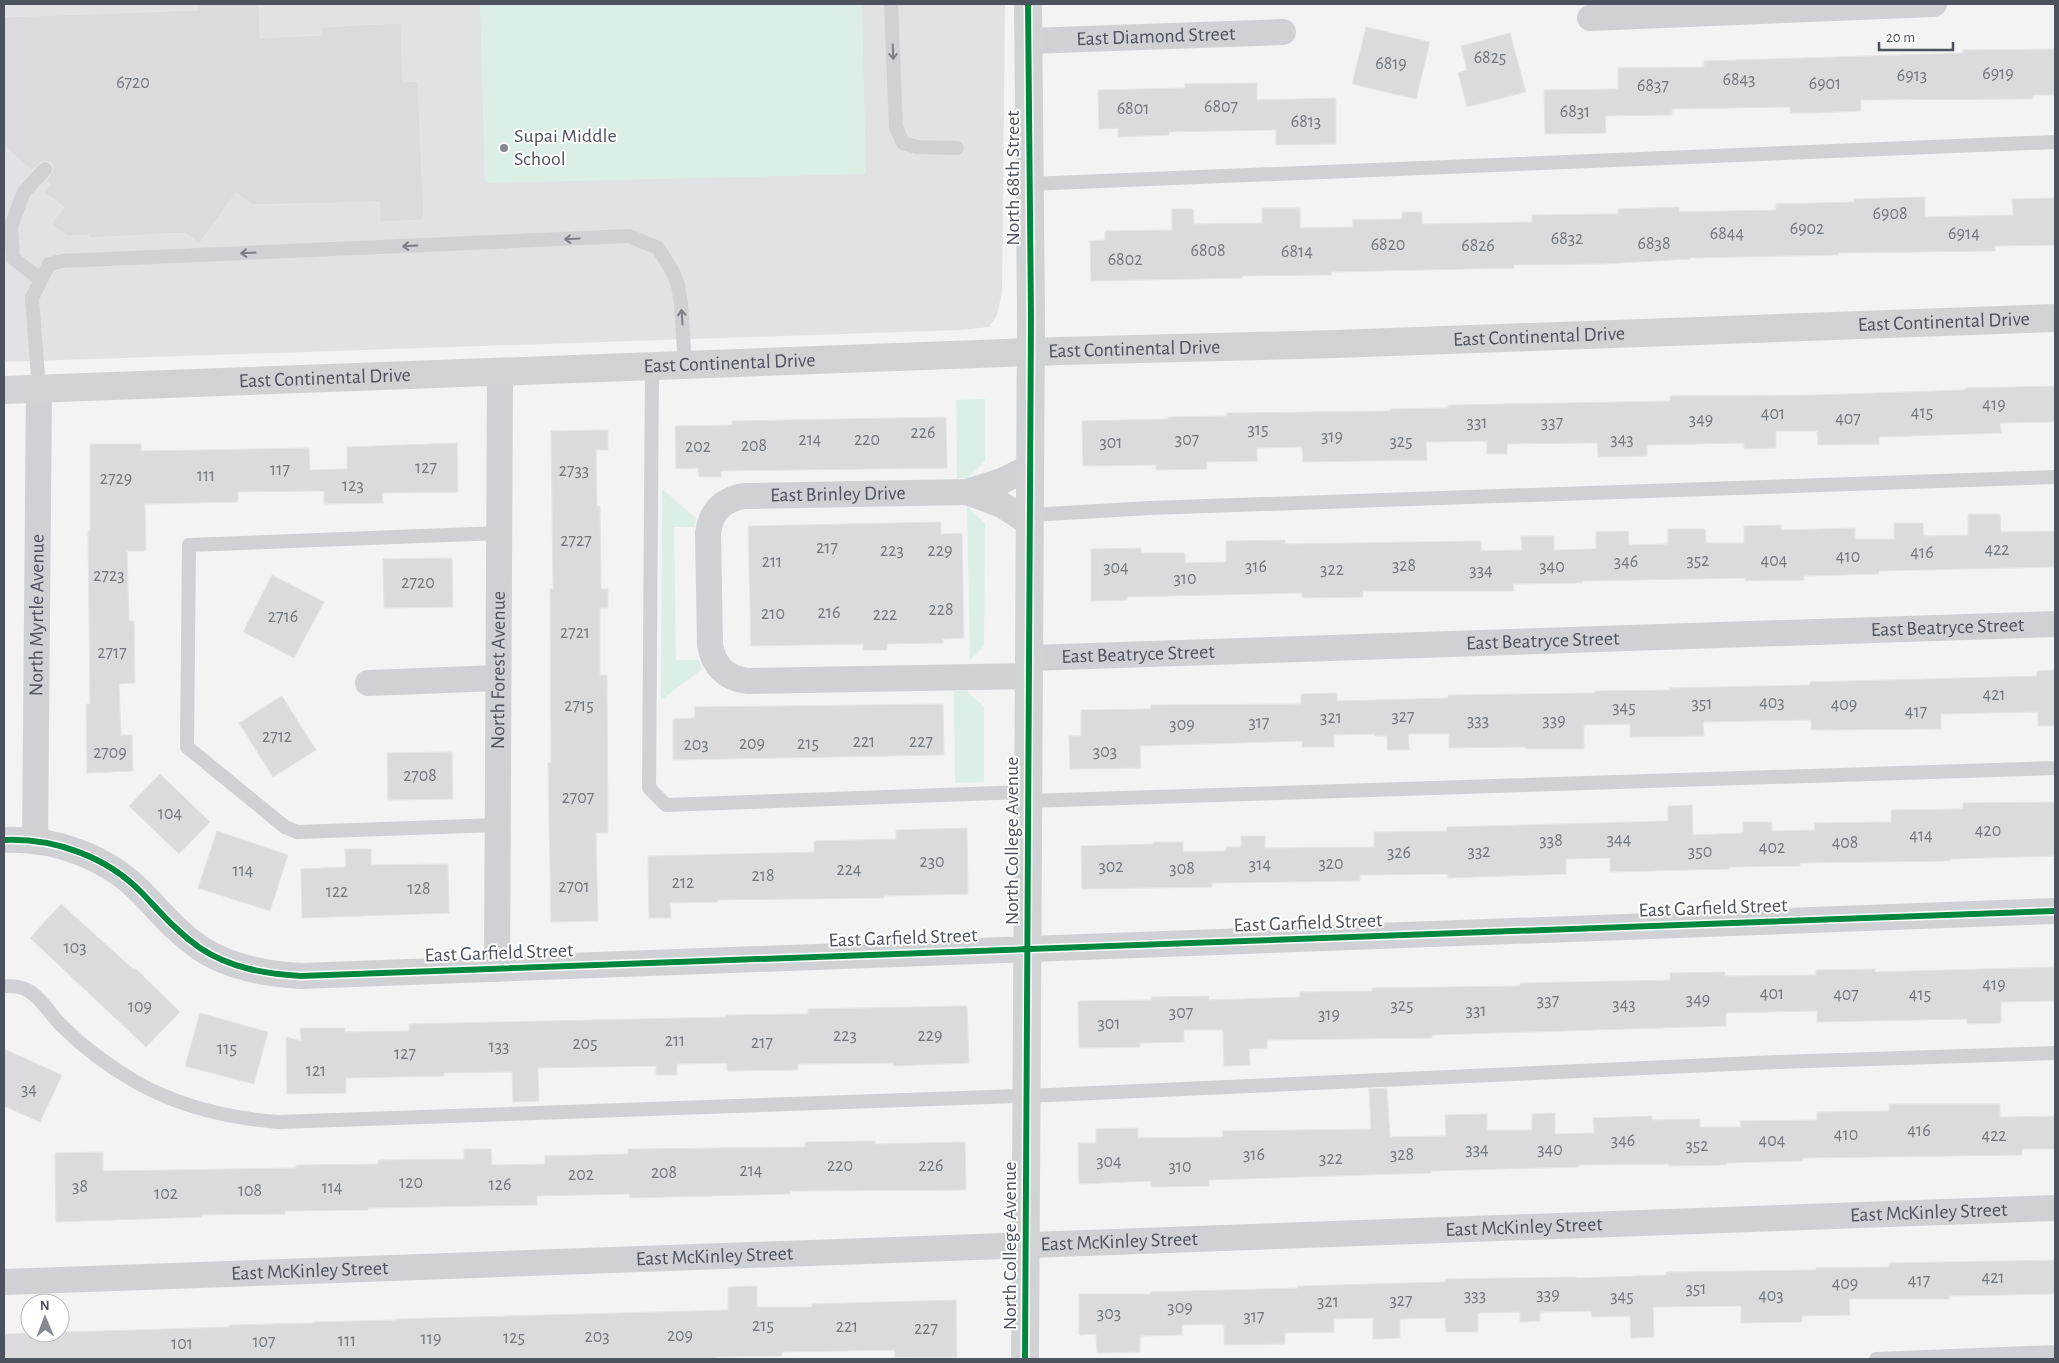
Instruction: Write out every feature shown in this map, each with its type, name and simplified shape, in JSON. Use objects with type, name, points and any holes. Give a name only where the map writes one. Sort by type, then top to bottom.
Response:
[{"type":"street","name":"North 68th Street","points":[[1028,4],[1031,352]]},
{"type":"street","points":[[1590,18],[1934,4]]},
{"type":"street","name":"East Diamond Street","points":[[1028,41],[1283,32]]},
{"type":"street","name":"East Continental Drive","points":[[4,390],[1031,352],[1356,344],[2055,318]]},
{"type":"street","name":"North College Avenue","points":[[1026,1359],[1031,352]]},
{"type":"street","name":"North Forest Avenue","points":[[497,969],[500,372]]},
{"type":"street","name":"North Myrtle Avenue","points":[[35,841],[39,389]]},
{"type":"street","name":"East Brinley Drive","points":[[717,666],[712,656],[710,645],[708,552],[710,522],[715,511],[723,503],[733,498],[744,496],[966,492],[1002,480],[1030,467]]},
{"type":"street","name":"East Brinley Drive","points":[[966,492],[1002,505],[1030,519]]},
{"type":"street","name":"East Beatryce Street","points":[[717,666],[726,674],[736,679],[747,681],[1029,667],[2055,624]]},
{"type":"street","points":[[368,682],[498,678]]},
{"type":"street","name":"East Garfield Street","points":[[4,840],[35,841],[70,848],[108,866],[141,892],[169,923],[185,937],[221,959],[247,968],[280,975],[302,976],[2055,911]]},
{"type":"street","name":"East McKinley Street","points":[[4,1282],[2055,1208]]},
{"type":"lane","points":[[891,4],[896,127],[903,143],[917,147],[957,148]]},
{"type":"lane","points":[[1029,184],[2055,142]]},
{"type":"lane","points":[[40,279],[13,258],[11,226],[24,192],[45,169]]},
{"type":"lane","points":[[39,389],[32,298],[49,264],[62,261],[629,236],[658,248],[673,272],[678,285],[681,304],[685,366]]},
{"type":"lane","points":[[652,367],[649,788],[666,805],[2055,768]]},
{"type":"lane","points":[[1030,519],[1180,507],[2055,477]]},
{"type":"lane","points":[[498,825],[297,832],[286,827],[188,747],[188,737],[189,545],[499,534]]},
{"type":"lane","points":[[4,986],[20,987],[33,994],[83,1046],[109,1065],[166,1097],[193,1107],[249,1120],[307,1123],[1027,1096],[1777,1062],[2055,1054]]},
{"type":"lane","points":[[1876,1359],[2055,1352]]},
{"type":"shaded area","name":"Supai Middle School","points":[[4,4],[1005,4],[1002,292],[997,315],[989,327],[961,330],[4,362]]},
{"type":"green space","points":[[480,4],[862,4],[866,174],[485,183]]},
{"type":"green space","points":[[985,399],[985,461],[968,478],[957,478],[956,400]]},
{"type":"green space","points":[[662,489],[696,518],[695,527],[674,527],[676,660],[699,660],[702,669],[661,700]]},
{"type":"green space","points":[[967,507],[985,523],[984,646],[970,660]]},
{"type":"green space","points":[[954,691],[967,691],[984,707],[984,782],[955,783]]},
{"type":"building","points":[[198,4],[259,4],[260,38],[322,35],[322,27],[401,23],[403,82],[418,81],[424,220],[380,222],[379,202],[253,205],[236,193],[199,244],[185,233],[89,238],[89,235],[67,236],[51,224],[64,207],[44,192],[50,184],[46,181],[53,171],[53,166],[50,162],[43,161],[32,170],[4,147],[4,17],[198,10]]},
{"type":"building","points":[[1366,27],[1430,42],[1416,99],[1352,84]]},
{"type":"building","points":[[1510,33],[1526,92],[1467,107],[1458,73],[1467,70],[1461,46]]},
{"type":"building","points":[[2055,49],[2055,95],[2033,95],[2033,99],[1861,100],[1861,111],[1813,113],[1790,113],[1790,107],[1672,109],[1672,115],[1605,116],[1606,133],[1545,134],[1544,90],[1618,89],[1618,68],[1704,67],[1704,61],[1963,53],[1963,50]]},
{"type":"building","points":[[1257,83],[1257,100],[1336,98],[1336,144],[1276,145],[1276,130],[1169,132],[1169,135],[1118,137],[1118,128],[1099,129],[1098,90],[1185,88],[1185,84]]},
{"type":"building","points":[[1925,197],[1925,217],[2013,215],[2012,199],[2055,198],[2055,245],[1995,246],[1995,251],[1838,253],[1838,255],[1690,258],[1602,264],[1514,265],[1514,268],[1331,272],[1332,275],[1091,281],[1090,241],[1105,240],[1105,231],[1172,230],[1172,209],[1193,209],[1194,224],[1262,223],[1262,208],[1300,208],[1300,228],[1353,227],[1352,220],[1402,219],[1402,212],[1422,212],[1422,224],[1532,222],[1532,215],[1618,214],[1618,209],[1679,207],[1679,212],[1776,210],[1776,204],[1854,202],[1854,199]]},
{"type":"building","points":[[2055,386],[2055,422],[2000,423],[2001,433],[1879,437],[1879,444],[1818,445],[1817,431],[1776,431],[1776,448],[1744,449],[1744,443],[1647,445],[1647,456],[1598,457],[1597,443],[1507,444],[1507,454],[1487,454],[1487,441],[1426,442],[1427,460],[1303,462],[1302,447],[1257,448],[1257,461],[1207,462],[1207,469],[1156,470],[1156,465],[1083,466],[1082,421],[1227,416],[1227,413],[1390,411],[1390,409],[1448,408],[1448,405],[1670,401],[1670,396],[1817,395]]},
{"type":"building","points":[[946,417],[947,468],[721,471],[721,477],[699,477],[698,468],[676,469],[675,426],[732,425],[732,421]]},
{"type":"building","points":[[608,430],[608,450],[596,450],[597,506],[600,506],[601,589],[608,589],[608,608],[600,608],[600,675],[607,675],[608,833],[596,833],[598,921],[551,922],[548,763],[551,763],[550,589],[553,589],[551,431]]},
{"type":"building","points":[[457,443],[458,492],[382,493],[383,503],[324,504],[324,491],[238,492],[238,502],[145,504],[146,551],[127,551],[129,621],[134,621],[135,683],[119,684],[121,735],[132,735],[133,771],[87,773],[86,704],[90,704],[88,531],[90,531],[90,444],[141,444],[141,451],[309,448],[310,470],[347,469],[347,447]]},
{"type":"building","points":[[1968,514],[2000,514],[2001,532],[2055,531],[2055,567],[1879,571],[1879,574],[1804,576],[1804,580],[1745,581],[1745,578],[1582,581],[1582,583],[1513,584],[1514,591],[1363,591],[1363,597],[1302,598],[1302,593],[1127,597],[1127,600],[1091,601],[1091,549],[1141,548],[1141,553],[1185,553],[1185,563],[1226,562],[1226,541],[1285,540],[1285,544],[1481,541],[1481,551],[1522,550],[1521,536],[1554,536],[1554,550],[1596,549],[1596,532],[1628,531],[1629,545],[1668,544],[1668,529],[1705,529],[1706,543],[1744,543],[1744,526],[1781,525],[1781,530],[1855,528],[1855,539],[1894,539],[1894,523],[1923,523],[1924,536],[1968,535]]},
{"type":"building","points":[[941,522],[941,534],[962,533],[964,638],[943,639],[943,643],[887,644],[887,650],[863,650],[863,644],[751,646],[748,526]]},
{"type":"building","points":[[452,558],[453,607],[384,608],[383,559]]},
{"type":"building","points":[[272,575],[324,602],[294,658],[243,632]]},
{"type":"building","points":[[2055,670],[2055,726],[2038,726],[2038,712],[1941,714],[1941,729],[1811,730],[1811,720],[1703,722],[1704,736],[1630,737],[1630,724],[1584,725],[1584,749],[1525,749],[1525,747],[1449,748],[1449,734],[1408,734],[1409,750],[1387,750],[1387,736],[1375,736],[1374,734],[1334,735],[1334,747],[1302,747],[1302,741],[1140,746],[1141,768],[1070,769],[1069,736],[1081,736],[1081,710],[1151,709],[1151,705],[1301,704],[1301,694],[1337,693],[1337,701],[1448,698],[1448,695],[1595,693],[1595,691],[1669,690],[1669,688],[1810,685],[1810,682],[2037,676],[2037,671]]},
{"type":"building","points":[[282,696],[316,750],[273,777],[239,723]]},
{"type":"building","points":[[943,704],[944,755],[673,760],[673,719],[695,718],[695,707]]},
{"type":"building","points":[[452,752],[453,799],[388,800],[387,753]]},
{"type":"building","points":[[160,774],[210,822],[179,854],[129,806]]},
{"type":"building","points":[[2055,802],[2055,856],[1950,859],[1950,861],[1800,863],[1800,866],[1610,872],[1610,858],[1566,859],[1566,874],[1448,878],[1448,874],[1360,875],[1360,881],[1212,883],[1212,887],[1082,889],[1081,846],[1183,842],[1183,852],[1226,851],[1226,847],[1241,847],[1241,836],[1265,836],[1265,848],[1374,847],[1374,832],[1447,831],[1447,827],[1668,821],[1668,806],[1692,805],[1693,835],[1743,833],[1743,822],[1772,822],[1772,831],[1815,830],[1814,823],[1891,822],[1891,810],[1963,809],[1963,803]]},
{"type":"building","points":[[967,828],[968,894],[884,896],[884,898],[717,900],[717,902],[670,903],[671,918],[649,918],[648,856],[814,852],[814,841],[896,839],[896,830]]},
{"type":"building","points":[[217,831],[288,855],[270,911],[198,888]]},
{"type":"building","points":[[345,849],[371,849],[371,865],[448,864],[449,913],[302,918],[301,869],[346,867]]},
{"type":"building","points":[[61,904],[133,969],[135,968],[180,1012],[146,1047],[30,938]]},
{"type":"building","points":[[2055,967],[2055,1001],[2001,1002],[2001,1023],[1967,1024],[1967,1019],[1817,1022],[1817,1011],[1726,1013],[1726,1026],[1432,1035],[1432,1038],[1267,1040],[1267,1048],[1249,1049],[1250,1065],[1224,1066],[1223,1030],[1184,1030],[1184,1042],[1140,1043],[1140,1047],[1079,1048],[1078,1001],[1152,1000],[1151,997],[1209,996],[1209,1000],[1300,997],[1300,992],[1372,991],[1372,988],[1520,986],[1520,983],[1670,980],[1670,973],[1725,972],[1725,976],[1816,975],[1816,970],[1875,969],[1875,972]]},
{"type":"building","points":[[967,1006],[969,1063],[893,1066],[893,1063],[798,1064],[798,1070],[727,1071],[727,1063],[677,1064],[677,1075],[656,1075],[656,1066],[538,1068],[539,1101],[513,1102],[512,1072],[444,1073],[444,1076],[346,1078],[346,1093],[287,1094],[286,1037],[301,1041],[300,1028],[345,1028],[345,1032],[409,1031],[409,1024],[726,1017],[726,1015],[808,1014],[808,1009]]},
{"type":"building","points":[[200,1013],[268,1032],[254,1084],[185,1066]]},
{"type":"building","points":[[4,1049],[62,1075],[40,1122],[4,1106]]},
{"type":"building","points":[[1387,1088],[1390,1137],[1446,1136],[1445,1115],[1487,1114],[1487,1130],[1532,1130],[1532,1114],[1555,1113],[1555,1134],[1594,1133],[1593,1118],[1652,1116],[1652,1120],[1700,1119],[1700,1127],[1741,1127],[1740,1121],[1817,1120],[1817,1112],[1889,1111],[1889,1104],[2000,1104],[2000,1117],[2055,1116],[2055,1149],[2022,1149],[2022,1155],[1803,1158],[1803,1161],[1726,1163],[1726,1165],[1579,1165],[1579,1167],[1431,1171],[1431,1173],[1209,1180],[1209,1186],[1151,1187],[1151,1181],[1079,1184],[1078,1143],[1096,1143],[1096,1129],[1138,1128],[1138,1138],[1223,1137],[1223,1131],[1371,1129],[1369,1089]]},
{"type":"building","points":[[875,1141],[875,1144],[965,1142],[966,1190],[790,1191],[790,1194],[630,1198],[629,1194],[537,1196],[537,1205],[368,1208],[368,1210],[285,1211],[285,1214],[201,1215],[201,1217],[56,1222],[55,1153],[103,1152],[103,1171],[296,1168],[296,1165],[378,1164],[378,1160],[464,1159],[464,1149],[491,1149],[492,1165],[545,1164],[545,1156],[628,1154],[628,1149],[805,1147],[805,1142]]},
{"type":"building","points":[[2055,1260],[2055,1294],[1949,1296],[1950,1299],[1849,1299],[1850,1315],[1802,1316],[1802,1322],[1741,1323],[1741,1306],[1653,1307],[1654,1337],[1631,1338],[1630,1316],[1592,1317],[1591,1311],[1540,1312],[1540,1321],[1520,1322],[1520,1312],[1478,1313],[1478,1332],[1446,1332],[1445,1318],[1400,1319],[1400,1338],[1373,1339],[1373,1318],[1334,1319],[1334,1332],[1285,1333],[1285,1344],[1224,1345],[1224,1324],[1182,1325],[1182,1335],[1140,1336],[1140,1352],[1097,1353],[1096,1334],[1079,1335],[1079,1294],[1150,1294],[1150,1292],[1445,1282],[1445,1279],[1577,1278],[1666,1275],[1666,1272],[1816,1270],[1816,1268],[1889,1267],[1889,1263]]},
{"type":"building","points":[[757,1286],[757,1307],[812,1307],[812,1304],[956,1300],[957,1357],[895,1358],[895,1350],[782,1352],[782,1356],[716,1357],[716,1359],[4,1359],[4,1334],[20,1334],[20,1343],[70,1343],[70,1332],[396,1319],[728,1310],[728,1287]]},
{"type":"cycle path","points":[[1025,1359],[1031,317],[1028,4]]},
{"type":"cycle path","points":[[4,840],[42,842],[60,846],[96,859],[128,880],[184,935],[212,955],[249,969],[301,976],[2055,911]]},
{"type":"place","name":"Supai Middle School","points":[[504,148]]}]
